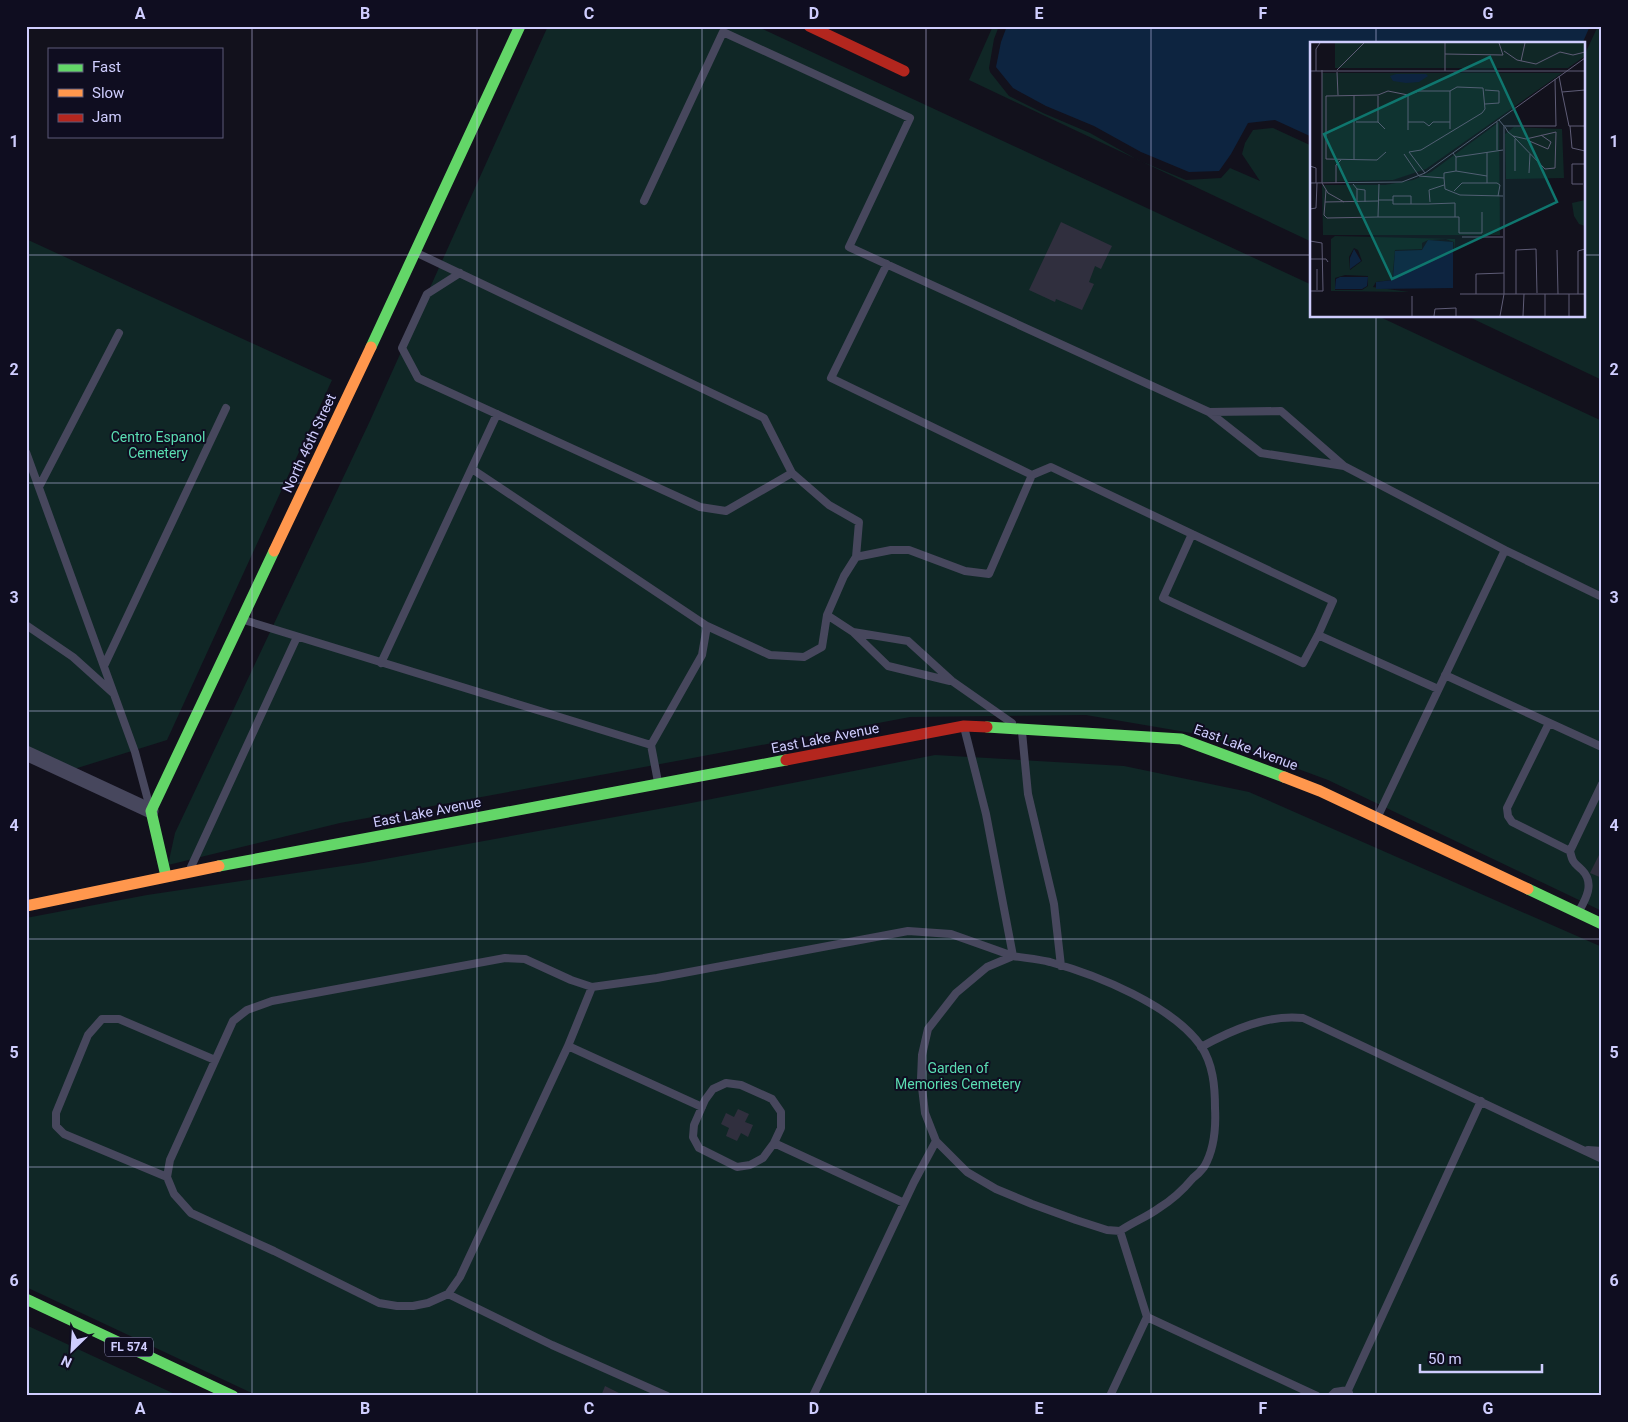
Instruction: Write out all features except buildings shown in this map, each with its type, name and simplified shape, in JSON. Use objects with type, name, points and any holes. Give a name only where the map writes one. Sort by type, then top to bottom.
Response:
[{"type":"street","name":"North 46th Street","points":[[151,810],[416,252],[520,26]]},
{"type":"street","points":[[809,26],[904,71]]},
{"type":"street","name":"East Lake Avenue","points":[[26,906],[190,871],[964,726],[1181,739],[1320,791],[1602,924]]},
{"type":"street","points":[[26,752],[151,810],[166,876]]},
{"type":"street","name":"FL 574","points":[[26,1299],[233,1396]]},
{"type":"lane","points":[[644,202],[723,32],[910,118],[849,247],[1209,412],[1261,454],[1344,466]]},
{"type":"lane","points":[[416,252],[764,418],[792,473],[829,505],[859,522],[856,557],[844,576],[827,615],[822,647],[804,657],[770,656],[707,626],[472,469]]},
{"type":"lane","points":[[887,264],[831,378],[1032,475]]},
{"type":"lane","points":[[460,273],[427,294],[402,348],[418,378],[700,507],[726,511],[792,473]]},
{"type":"lane","points":[[39,487],[119,332]]},
{"type":"lane","points":[[104,666],[226,408]]},
{"type":"lane","points":[[1209,412],[1281,411],[1344,466],[1504,550],[1602,597]]},
{"type":"lane","points":[[381,662],[497,414]]},
{"type":"lane","points":[[26,452],[135,752],[151,810]]},
{"type":"lane","points":[[856,557],[890,550],[909,550],[965,571],[989,574],[1032,475],[1051,467],[1192,534],[1333,602],[1318,635],[1302,663],[1163,598],[1192,534]]},
{"type":"lane","points":[[1377,818],[1504,550]]},
{"type":"lane","points":[[827,615],[852,632],[888,666],[952,681]]},
{"type":"lane","points":[[242,620],[651,745]]},
{"type":"lane","points":[[26,625],[73,658],[114,695]]},
{"type":"lane","points":[[659,784],[651,745],[702,655],[707,626]]},
{"type":"lane","points":[[852,632],[908,641],[952,681],[1022,730],[1028,794],[1054,904],[1061,966]]},
{"type":"lane","points":[[1318,635],[1438,689]]},
{"type":"lane","points":[[190,871],[297,636]]},
{"type":"lane","points":[[1445,675],[1602,747]]},
{"type":"lane","points":[[1549,723],[1507,808],[1508,816],[1512,822],[1570,851]]},
{"type":"lane","points":[[964,726],[986,814],[1013,956]]},
{"type":"lane","points":[[1579,913],[1589,886],[1587,877],[1582,870],[1576,867],[1572,860],[1570,851],[1602,784]]},
{"type":"lane","points":[[592,987],[568,1046],[460,1277],[448,1294],[428,1303],[413,1306],[397,1306],[379,1302],[191,1213],[174,1194],[166,1178],[170,1160],[233,1022],[247,1010],[272,1001],[505,958],[525,959],[570,980],[592,987],[657,978],[908,931],[951,934],[1013,956],[1049,962],[1108,982],[1155,1007],[1182,1025],[1201,1047],[1212,1072],[1215,1088],[1213,1142],[1204,1167],[1182,1191],[1158,1209],[1133,1222],[1120,1232],[1076,1220],[996,1189],[967,1172],[936,1142],[925,1113],[921,1079],[922,1055],[928,1029],[956,993],[987,966],[1013,956]]},
{"type":"lane","points":[[1201,1047],[1213,1040],[1256,1023],[1288,1016],[1303,1018],[1602,1158]]},
{"type":"lane","points":[[166,1178],[64,1134],[56,1126],[56,1113],[88,1035],[102,1019],[119,1019],[215,1060]]},
{"type":"lane","points":[[568,1046],[702,1107]]},
{"type":"lane","points":[[726,1083],[741,1085],[772,1099],[781,1112],[780,1128],[774,1143],[763,1158],[750,1165],[737,1167],[699,1148],[693,1137],[694,1124],[713,1089],[726,1083]]},
{"type":"lane","points":[[1331,1396],[1335,1392],[1349,1393],[1481,1101]]},
{"type":"lane","points":[[813,1396],[904,1203],[936,1142]]},
{"type":"lane","points":[[774,1143],[904,1203]]},
{"type":"lane","points":[[1581,1149],[1602,1151]]},
{"type":"lane","points":[[1110,1396],[1146,1316],[1120,1232]]},
{"type":"lane","points":[[448,1294],[552,1345],[667,1396]]},
{"type":"lane","points":[[1146,1316],[1317,1396]]},
{"type":"green space","points":[[548,26],[756,26],[1310,284],[1310,318],[1382,318],[1602,421],[1602,911],[1328,780],[1209,736],[1086,715],[910,717],[340,823],[168,865],[175,833],[369,423]]},
{"type":"green space","points":[[993,26],[999,26],[994,39],[989,68],[990,72],[1009,96],[1090,133],[1136,159],[969,80]]},
{"type":"green space","points":[[1598,26],[1602,26],[1602,380],[1471,318],[1586,318],[1586,52]]},
{"type":"green space","points":[[1273,128],[1310,145],[1310,241],[1141,161],[1186,180],[1221,178],[1230,168],[1260,181],[1242,154],[1245,143],[1253,130]]},
{"type":"green space","name":"Centro Espanol Cemetery","points":[[26,239],[332,380],[167,740],[71,770],[26,747]]},
{"type":"green space","name":"Garden of Memories Cemetery","points":[[935,755],[1124,766],[1249,792],[1602,947],[1602,1396],[258,1396],[26,1287],[26,918],[147,895],[363,863],[686,804]]},
{"type":"green space","points":[[26,1325],[179,1396],[26,1396]]},
{"type":"water","points":[[1007,26],[1590,26],[1583,42],[1310,42],[1310,136],[1275,120],[1248,123],[1219,171],[1189,172],[1141,152],[1094,126],[1046,106],[1013,88],[996,67],[1001,42]]},
{"type":"traffic: fast","points":[[371,347],[520,26]]},
{"type":"traffic: fast","points":[[166,876],[151,811],[274,551]]},
{"type":"traffic: fast","points":[[987,727],[1181,739],[1284,777]]},
{"type":"traffic: fast","points":[[219,866],[786,760]]},
{"type":"traffic: fast","points":[[1528,889],[1602,924]]},
{"type":"traffic: fast","points":[[26,1299],[233,1396]]},
{"type":"traffic: slow","points":[[274,551],[371,347]]},
{"type":"traffic: slow","points":[[1284,777],[1320,791],[1528,889]]},
{"type":"traffic: slow","points":[[26,906],[219,866]]},
{"type":"traffic: jam","points":[[809,26],[904,71]]},
{"type":"traffic: jam","points":[[786,760],[964,726],[987,727]]}]
